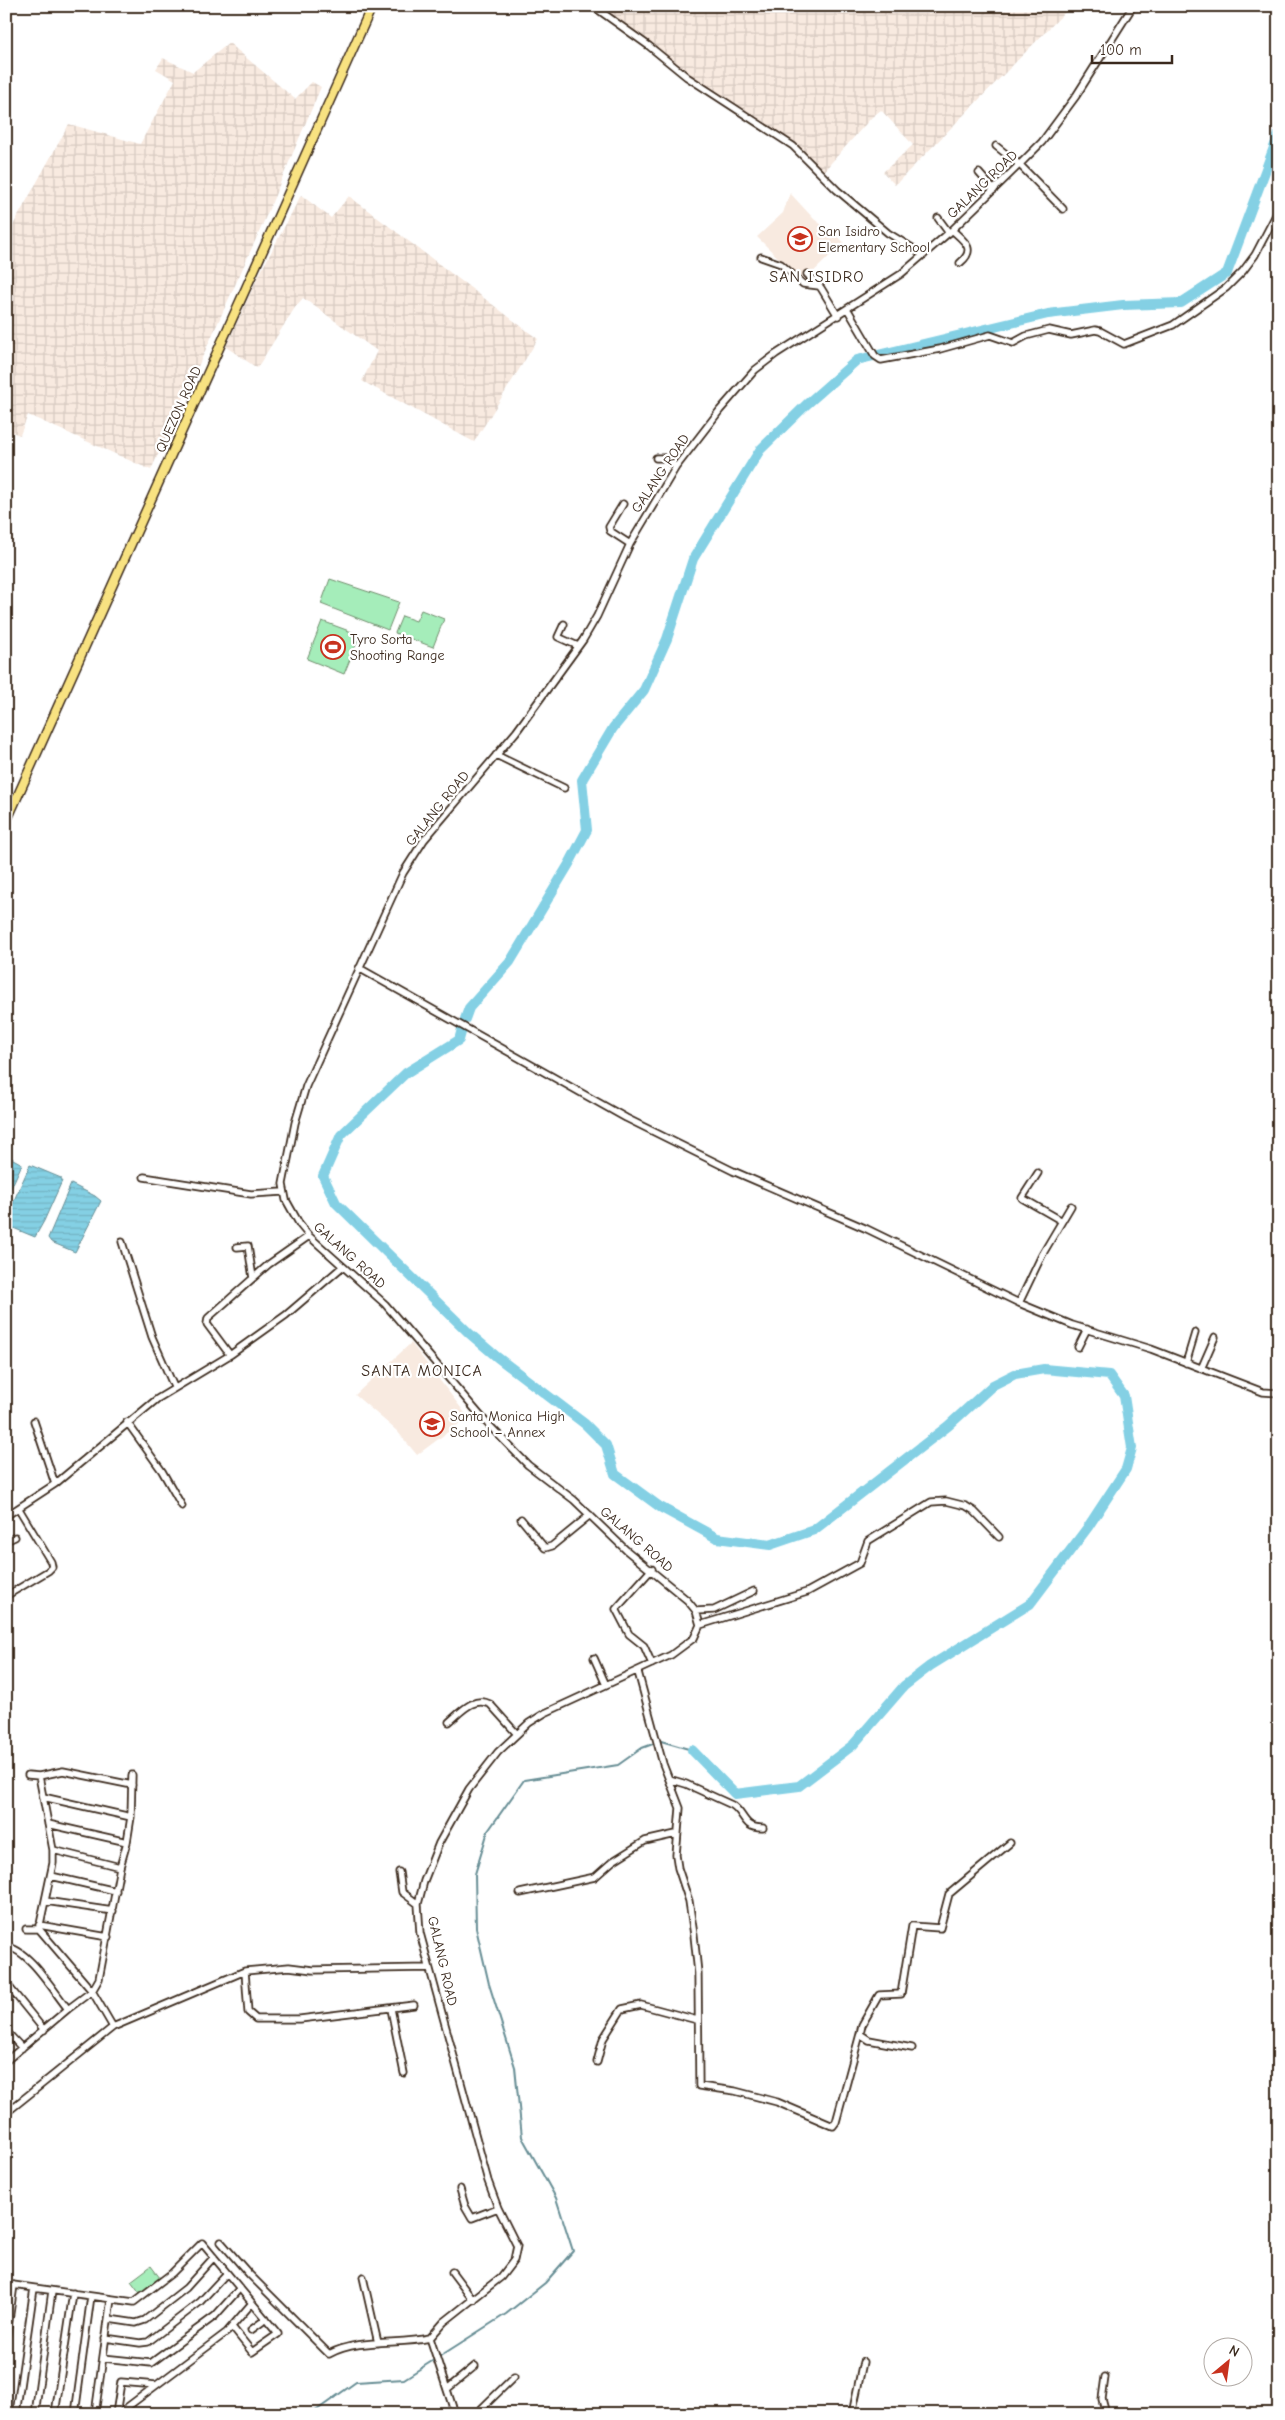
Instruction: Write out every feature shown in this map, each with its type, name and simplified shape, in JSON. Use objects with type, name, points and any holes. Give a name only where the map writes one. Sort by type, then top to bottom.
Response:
[{"type":"main road","name":"QUEZON ROAD","points":[[6,822],[136,539],[175,445],[372,6]]},
{"type":"street","points":[[593,6],[649,46],[687,77],[793,146],[842,194],[888,233],[924,255]]},
{"type":"street","name":"GALANG ROAD","points":[[696,1610],[652,1569],[626,1550],[590,1514],[528,1465],[485,1421],[385,1304],[309,1236],[291,1212],[284,1192],[295,1123],[306,1086],[394,890],[424,840],[516,732],[594,622],[630,544],[676,467],[720,410],[755,370],[776,354],[848,310],[900,274],[950,232],[1020,165],[1042,142],[1076,96],[1133,6]]},
{"type":"street","points":[[996,146],[1020,165],[1063,209]]},
{"type":"street","points":[[979,174],[994,190]]},
{"type":"street","points":[[848,310],[875,356],[880,360],[940,350],[990,335],[1014,342],[1026,336],[1049,330],[1071,335],[1100,331],[1120,343],[1129,343],[1173,325],[1226,288],[1248,265],[1279,209]]},
{"type":"street","points":[[938,218],[950,232],[965,242],[968,249],[967,257],[960,263]]},
{"type":"street","points":[[761,257],[781,264],[803,284],[819,286]]},
{"type":"street","points":[[807,274],[819,286],[838,316]]},
{"type":"street","points":[[656,458],[665,458],[676,467]]},
{"type":"street","points":[[623,504],[609,528],[610,531],[630,544]]},
{"type":"street","points":[[564,624],[558,637],[578,646]]},
{"type":"street","points":[[496,755],[564,788]]},
{"type":"street","points":[[359,968],[626,1118],[733,1171],[867,1229],[1019,1303],[1087,1329],[1151,1349],[1263,1392],[1279,1394]]},
{"type":"street","points":[[1038,1174],[1022,1198],[1062,1221]]},
{"type":"street","points":[[144,1177],[251,1194],[284,1192]]},
{"type":"street","points":[[1019,1303],[1042,1255],[1071,1206]]},
{"type":"street","points":[[230,1355],[207,1324],[208,1318],[269,1264],[309,1236]]},
{"type":"street","points":[[122,1242],[152,1337],[174,1387]]},
{"type":"street","points":[[237,1247],[248,1246],[253,1278]]},
{"type":"street","points":[[6,1516],[55,1484],[127,1422],[174,1387],[230,1355],[286,1315],[342,1267]]},
{"type":"street","points":[[1078,1347],[1087,1329]]},
{"type":"street","points":[[1186,1363],[1195,1333]]},
{"type":"street","points":[[1201,1369],[1215,1337]]},
{"type":"street","points":[[34,1421],[55,1484]]},
{"type":"street","points":[[127,1422],[162,1471],[182,1506]]},
{"type":"street","points":[[754,1591],[711,1611],[696,1610],[700,1624],[807,1592],[860,1563],[868,1541],[931,1502],[946,1501],[966,1506],[974,1511],[999,1537]]},
{"type":"street","points":[[6,1596],[52,1567],[47,1554],[19,1509]]},
{"type":"street","points":[[522,1519],[545,1548],[552,1546],[590,1514]]},
{"type":"street","points":[[6,1541],[15,1537]]},
{"type":"street","points":[[652,1569],[616,1609],[629,1634],[644,1646],[652,1664]]},
{"type":"street","name":"GALANG ROAD","points":[[430,2339],[444,2322],[501,2277],[514,2260],[516,2252],[513,2236],[498,2208],[488,2181],[420,1933],[418,1904],[431,1863],[460,1803],[477,1776],[517,1734],[534,1720],[561,1704],[638,1672],[687,1644],[694,1638],[700,1624]]},
{"type":"street","points":[[594,1658],[606,1685]]},
{"type":"street","points":[[638,1672],[659,1748],[680,1808],[676,1834],[678,1868],[689,1901],[698,1973],[699,2086],[735,2091],[777,2102],[798,2109],[832,2126],[836,2122],[860,2034],[868,2014],[880,1995],[901,1994],[912,1926],[940,1928],[949,1894],[1010,1843]]},
{"type":"street","points":[[449,1722],[467,1706],[484,1701],[490,1704],[517,1734]]},
{"type":"street","points":[[28,1775],[39,1776],[63,1771],[132,1785]]},
{"type":"street","points":[[39,1776],[53,1850],[51,1876],[39,1927]]},
{"type":"street","points":[[6,2061],[92,1991],[99,1979],[120,1867],[127,1842],[131,1817],[132,1776]]},
{"type":"street","points":[[669,1779],[686,1784],[732,1805],[738,1810],[744,1821],[755,1828],[762,1828]]},
{"type":"street","points":[[43,1798],[131,1817]]},
{"type":"street","points":[[48,1824],[127,1842]]},
{"type":"street","points":[[520,1893],[595,1877],[613,1861],[645,1841],[676,1834]]},
{"type":"street","points":[[53,1850],[120,1867]]},
{"type":"street","points":[[399,1872],[399,1886],[402,1892],[418,1904]]},
{"type":"street","points":[[51,1876],[116,1891]]},
{"type":"street","points":[[45,1901],[113,1911]]},
{"type":"street","points":[[39,1927],[92,1991],[113,2027]]},
{"type":"street","points":[[26,1929],[39,1927],[108,1937]]},
{"type":"street","points":[[6,1947],[14,1947],[25,1955],[68,2010]]},
{"type":"street","points":[[6,2113],[113,2027],[245,1971],[289,1967],[313,1970],[429,1968]]},
{"type":"street","points":[[245,1971],[248,2012],[256,2019],[300,2019],[414,2005]]},
{"type":"street","points":[[6,1983],[44,2030]]},
{"type":"street","points":[[597,2062],[603,2039],[622,2009],[641,2005],[697,2020]]},
{"type":"street","points":[[390,2008],[404,2073]]},
{"type":"street","points":[[6,2031],[22,2048]]},
{"type":"street","points":[[860,2034],[869,2040],[912,2048]]},
{"type":"street","points":[[460,2190],[462,2200],[472,2218],[498,2208]]},
{"type":"street","points":[[221,2242],[249,2274],[329,2354],[337,2350],[378,2343],[430,2339],[455,2414]]},
{"type":"street","points":[[6,2284],[134,2302],[176,2270],[200,2243],[204,2244],[278,2334],[252,2352],[232,2327]]},
{"type":"street","points":[[109,2319],[136,2322],[145,2320],[186,2288],[214,2257]]},
{"type":"street","points":[[452,2272],[473,2300]]},
{"type":"street","points":[[106,2338],[140,2343],[148,2342],[200,2302],[227,2273]]},
{"type":"street","points":[[363,2277],[378,2343]]},
{"type":"street","points":[[6,2341],[14,2285]]},
{"type":"street","points":[[16,2414],[34,2288]]},
{"type":"street","points":[[103,2358],[152,2363],[215,2316],[240,2288]]},
{"type":"street","points":[[35,2414],[52,2291]]},
{"type":"street","points":[[55,2414],[73,2293]]},
{"type":"street","points":[[74,2414],[91,2296]]},
{"type":"street","points":[[95,2414],[111,2299]]},
{"type":"street","points":[[117,2414],[232,2327],[252,2304]]},
{"type":"street","points":[[250,2330],[266,2319]]},
{"type":"street","points":[[852,2414],[863,2362]]},
{"type":"street","points":[[447,2389],[475,2366]]},
{"type":"street","points":[[1105,2377],[1102,2399],[1106,2414]]},
{"type":"street","points":[[476,2414],[514,2378]]},
{"type":"street","points":[[117,2414],[121,2382],[156,2385]]},
{"type":"shaded area","points":[[601,6],[1071,6],[895,185],[883,172],[913,145],[881,110],[872,117],[823,172],[795,143],[695,79]]},
{"type":"shaded area","points":[[229,43],[295,99],[312,82],[321,87],[261,228],[151,470],[28,415],[20,435],[6,430],[6,238],[69,124],[140,144],[175,80],[156,69],[163,58],[193,72]]},
{"type":"shaded area","name":"San Isidro Elementary School","points":[[790,193],[814,219],[844,242],[803,282],[757,237],[783,213]]},
{"type":"shaded area","points":[[301,195],[331,218],[349,196],[538,339],[474,442],[362,381],[377,351],[303,298],[257,368],[226,347],[257,279]]},
{"type":"shaded area","points":[[411,1343],[468,1417],[417,1455],[397,1431],[355,1395]]},
{"type":"green space","points":[[330,579],[399,602],[388,630],[321,604]]},
{"type":"green space","points":[[421,610],[444,619],[433,647],[395,633],[402,616],[416,621]]},
{"type":"green space","name":"Tyro Sorta Shooting Range","points":[[322,621],[360,635],[344,674],[307,659]]},
{"type":"green space","points":[[151,2266],[160,2278],[140,2293],[131,2281]]},
{"type":"water","points":[[6,1155],[22,1164],[6,1199]]},
{"type":"water","points":[[30,1165],[61,1178],[62,1181],[35,1237],[6,1225],[6,1218]]},
{"type":"water","points":[[71,1184],[101,1201],[75,1252],[51,1242],[48,1238]]},
{"type":"waterway","points":[[465,1019],[469,1008],[510,962],[569,864],[587,830],[582,780],[613,728],[644,690],[667,639],[693,559],[760,450],[807,404],[857,360],[1048,314],[1123,305],[1181,303],[1227,273],[1279,134]]},
{"type":"waterway","points":[[462,1029],[459,1040],[406,1073],[341,1135],[323,1176],[336,1203],[470,1334],[585,1424],[606,1445],[615,1474],[660,1507],[717,1538],[770,1545],[814,1530],[948,1426],[993,1385],[1015,1374],[1044,1369],[1109,1375],[1124,1396],[1132,1448],[1126,1469],[1088,1527],[1030,1604],[930,1666],[904,1686],[853,1745],[799,1786],[735,1794],[692,1750]]},
{"type":"waterway","points":[[304,2414],[317,2410],[356,2382],[404,2379],[506,2314],[545,2283],[573,2251],[556,2198],[522,2137],[515,2067],[489,1984],[476,1928],[475,1874],[488,1831],[524,1780],[618,1765],[642,1748],[661,1741],[692,1750]]},
{"type":"place","name":"San Isidro Elementary School","points":[[800,239]]},
{"type":"place","name":"Tyro Sorta Shooting Range","points":[[333,647]]},
{"type":"place","name":"Santa Monica High School – Annex","points":[[432,1424]]},
{"type":"district","name":"SAN ISIDRO","points":[[817,276]]},
{"type":"district","name":"SANTA MONICA","points":[[422,1370]]}]
